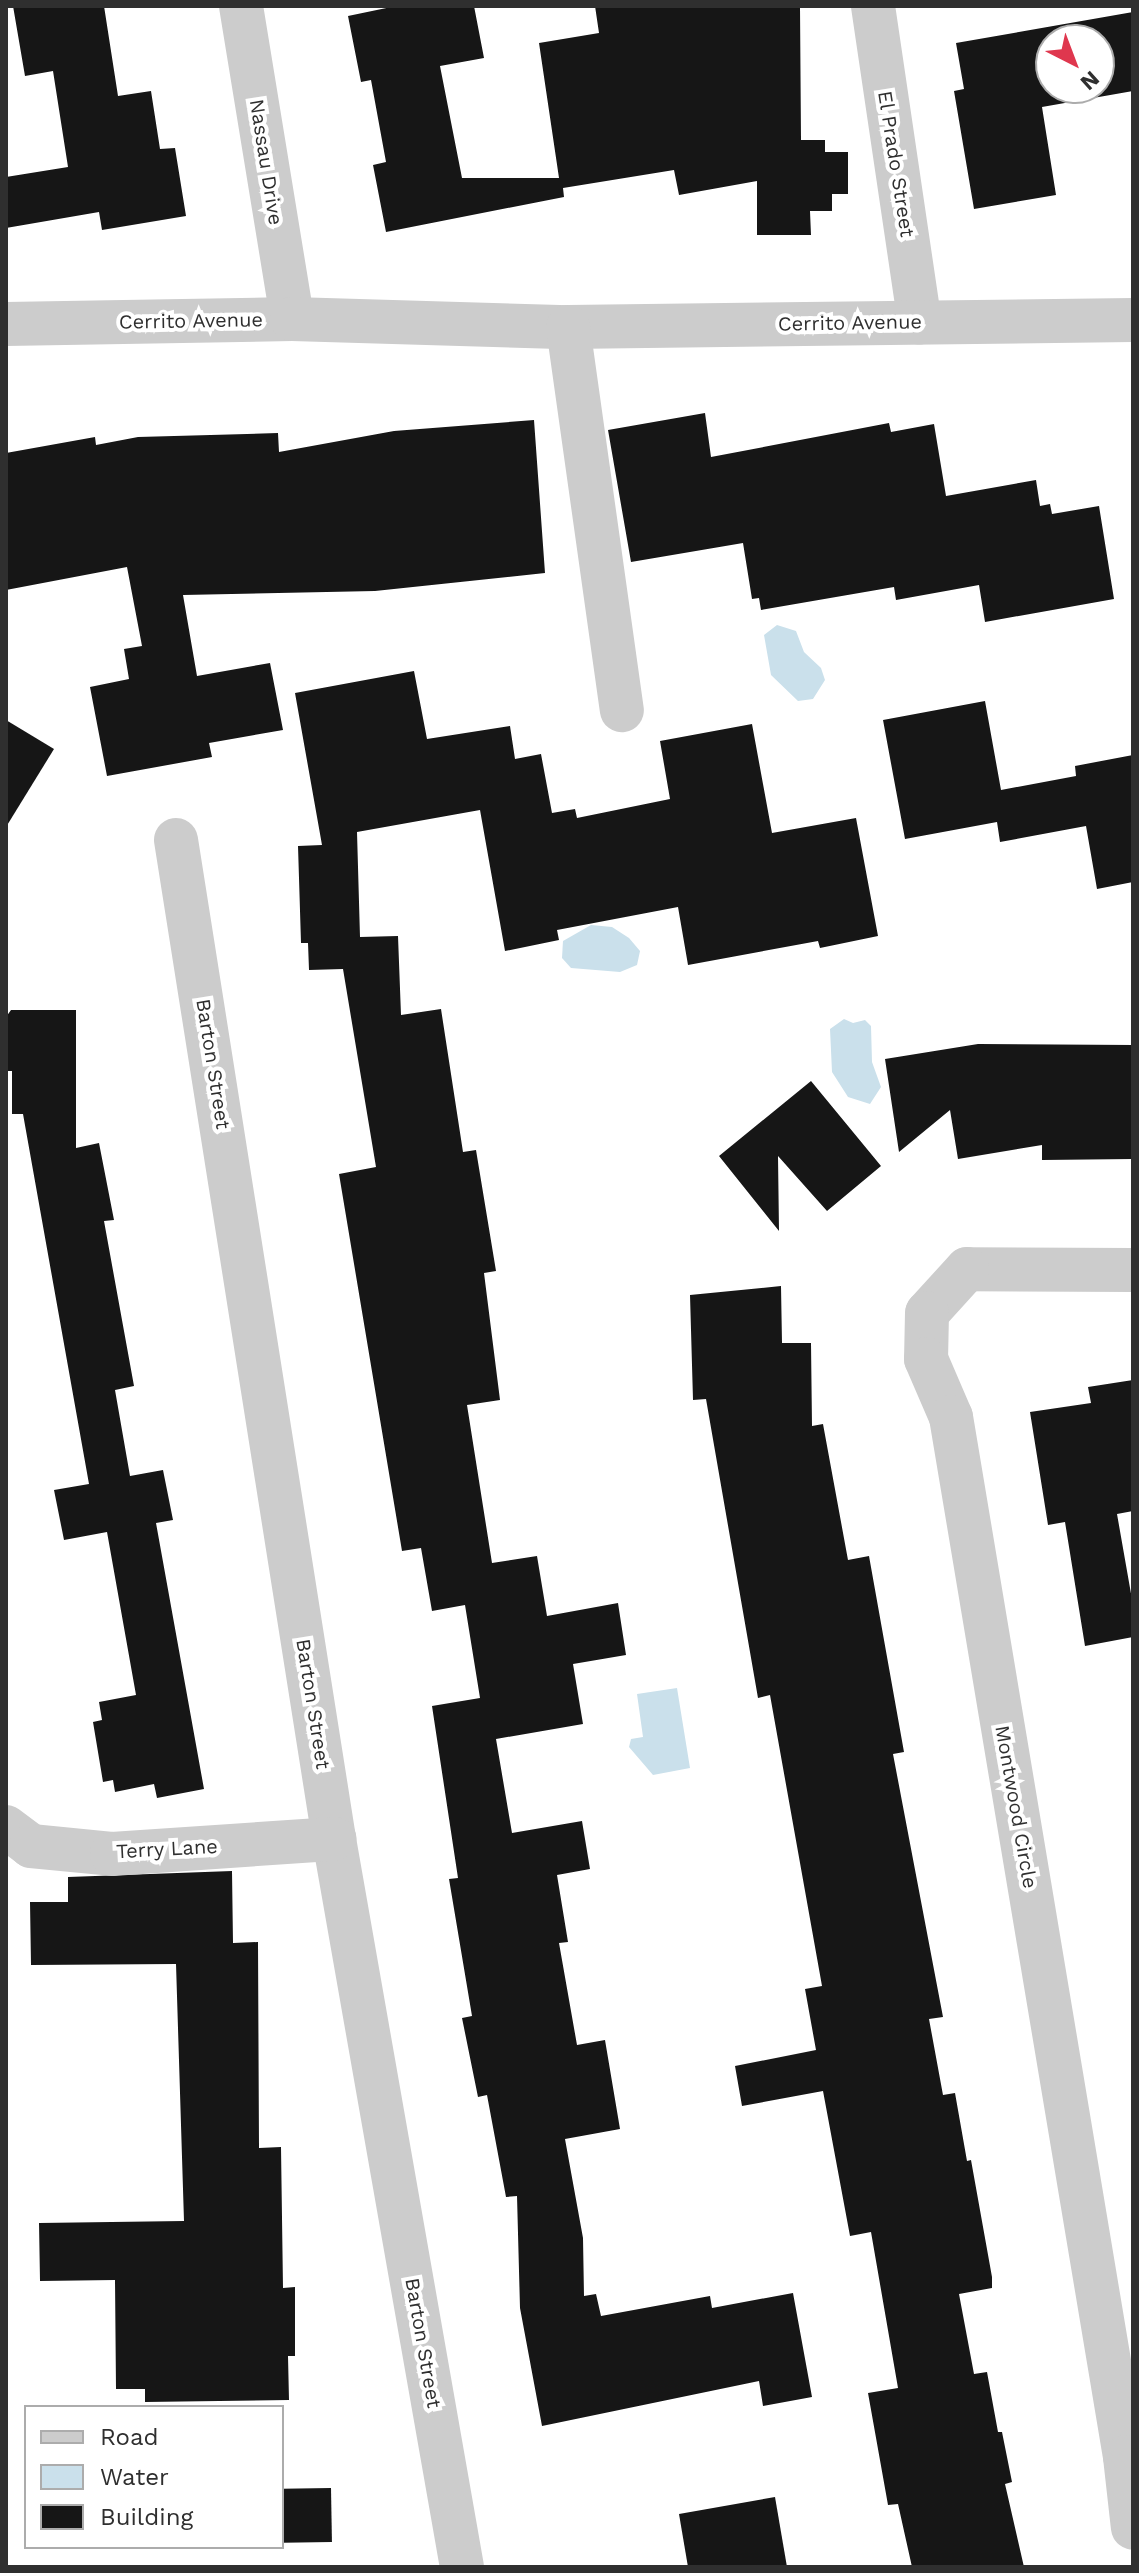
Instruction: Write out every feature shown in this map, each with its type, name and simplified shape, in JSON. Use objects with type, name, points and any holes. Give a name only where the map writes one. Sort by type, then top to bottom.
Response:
[{"type":"street","name":"Nassau Drive","points":[[241,6],[292,319]]},
{"type":"street","name":"El Prado Street","points":[[873,6],[920,323]]},
{"type":"street","name":"Cerrito Avenue","points":[[6,324],[292,319],[568,327],[1133,320]]},
{"type":"street","points":[[568,327],[622,710]]},
{"type":"street","name":"Barton Street","points":[[176,840],[334,1839],[462,2567]]},
{"type":"street","name":"Montwood Circle","points":[[1133,1270],[967,1269],[927,1313],[926,1359],[953,1433],[1125,2457],[1133,2528]]},
{"type":"street","name":"Terry Lane","points":[[6,1827],[31,1846],[112,1854],[334,1839]]},
{"type":"water","points":[[777,625],[796,631],[804,652],[821,668],[825,680],[813,699],[798,701],[771,675],[764,635]]},
{"type":"water","points":[[591,925],[612,927],[629,938],[640,951],[637,965],[620,972],[571,968],[562,958],[563,941]]},
{"type":"water","points":[[844,1019],[853,1023],[865,1020],[871,1026],[872,1062],[881,1087],[870,1104],[848,1097],[832,1072],[830,1029]]},
{"type":"water","points":[[677,1688],[690,1768],[653,1775],[629,1747],[631,1739],[643,1737],[637,1694]]},
{"type":"building","points":[[13,6],[104,6],[118,96],[151,91],[160,149],[175,148],[186,216],[102,230],[99,212],[6,228],[6,177],[68,167],[53,71],[25,76]]},
{"type":"building","points":[[396,6],[474,6],[484,58],[440,66],[462,178],[559,178],[539,43],[599,33],[595,6],[800,6],[801,140],[825,140],[825,152],[848,152],[848,194],[832,194],[832,211],[810,211],[811,235],[757,235],[757,181],[679,195],[674,170],[563,188],[564,197],[386,232],[373,165],[386,162],[371,80],[361,82],[348,16]]},
{"type":"building","points":[[1133,12],[1133,91],[1115,94],[1115,24],[1064,24]]},
{"type":"building","points":[[1035,29],[1035,104],[1059,104],[1042,107],[1056,195],[974,209],[954,91],[964,89],[956,43]]},
{"type":"building","points":[[705,413],[711,457],[889,423],[891,432],[934,424],[946,496],[1036,480],[1040,506],[1050,504],[1052,514],[1099,506],[1114,599],[985,622],[979,585],[896,600],[894,587],[761,610],[759,598],[752,599],[743,543],[631,562],[608,430]]},
{"type":"building","points":[[534,420],[545,573],[375,591],[183,595],[197,676],[270,663],[283,730],[209,743],[212,757],[107,776],[90,687],[129,679],[124,649],[142,646],[127,567],[6,590],[6,453],[95,437],[96,445],[138,437],[278,433],[279,452],[394,431]]},
{"type":"building","points":[[414,671],[427,739],[510,726],[515,759],[541,754],[552,813],[575,809],[577,818],[670,799],[660,741],[752,724],[772,833],[856,818],[878,936],[820,948],[818,941],[688,965],[678,907],[557,930],[559,940],[505,951],[480,810],[357,832],[360,937],[398,936],[401,1015],[441,1009],[463,1152],[476,1150],[496,1271],[484,1273],[500,1400],[467,1405],[492,1563],[537,1556],[547,1616],[618,1603],[626,1655],[573,1664],[583,1724],[496,1739],[512,1833],[582,1821],[590,1869],[557,1875],[568,1942],[559,1943],[577,2045],[605,2040],[620,2129],[565,2139],[583,2238],[584,2296],[596,2294],[601,2316],[710,2296],[712,2308],[793,2293],[812,2397],[763,2406],[759,2381],[542,2426],[520,2308],[517,2196],[506,2197],[487,2095],[478,2097],[462,2018],[472,2016],[449,1879],[458,1878],[432,1706],[480,1698],[465,1605],[432,1611],[421,1548],[402,1551],[339,1174],[376,1167],[343,969],[309,970],[308,943],[301,943],[298,846],[322,845],[295,693]]},
{"type":"building","points":[[985,701],[1001,790],[1076,776],[1075,766],[1133,755],[1133,882],[1097,889],[1086,826],[1000,842],[997,822],[905,839],[883,720]]},
{"type":"building","points":[[6,720],[54,749],[6,827]]},
{"type":"building","points":[[11,1010],[76,1010],[76,1148],[99,1143],[114,1220],[104,1221],[134,1386],[115,1390],[130,1476],[163,1470],[173,1520],[156,1523],[204,1789],[157,1798],[154,1784],[115,1792],[113,1780],[103,1782],[93,1722],[102,1720],[99,1702],[136,1695],[107,1532],[64,1540],[54,1490],[89,1484],[23,1114],[12,1114],[12,1071],[6,1071],[6,1017]]},
{"type":"building","points":[[978,1044],[1133,1045],[1133,1159],[1042,1160],[1042,1145],[958,1159],[950,1110],[899,1152],[885,1059]]},
{"type":"building","points":[[811,1081],[881,1166],[827,1211],[778,1156],[779,1231],[719,1156]]},
{"type":"building","points":[[781,1286],[782,1343],[811,1343],[812,1426],[823,1424],[848,1560],[869,1556],[904,1752],[893,1754],[943,2017],[929,2019],[943,2095],[955,2093],[967,2161],[971,2160],[992,2277],[992,2288],[959,2294],[974,2374],[987,2372],[998,2432],[1002,2432],[1012,2482],[1005,2484],[1024,2567],[912,2567],[898,2504],[888,2505],[868,2393],[898,2388],[871,2232],[850,2236],[823,2091],[742,2106],[735,2066],[816,2050],[805,1989],[822,1986],[770,1695],[758,1698],[706,1399],[693,1400],[690,1295]]},
{"type":"building","points":[[1133,1380],[1133,1511],[1117,1514],[1133,1605],[1133,1637],[1085,1646],[1065,1522],[1048,1525],[1030,1412],[1091,1403],[1088,1387]]},
{"type":"building","points":[[232,1871],[233,1943],[258,1942],[259,2148],[281,2147],[283,2288],[295,2287],[295,2356],[288,2356],[289,2400],[145,2402],[145,2389],[116,2389],[115,2280],[40,2281],[39,2223],[184,2221],[176,1964],[31,1965],[30,1902],[68,1902],[68,1877]]},
{"type":"building","points":[[331,2488],[332,2542],[284,2543],[284,2489]]},
{"type":"building","points":[[775,2497],[787,2567],[688,2567],[679,2514]]}]
